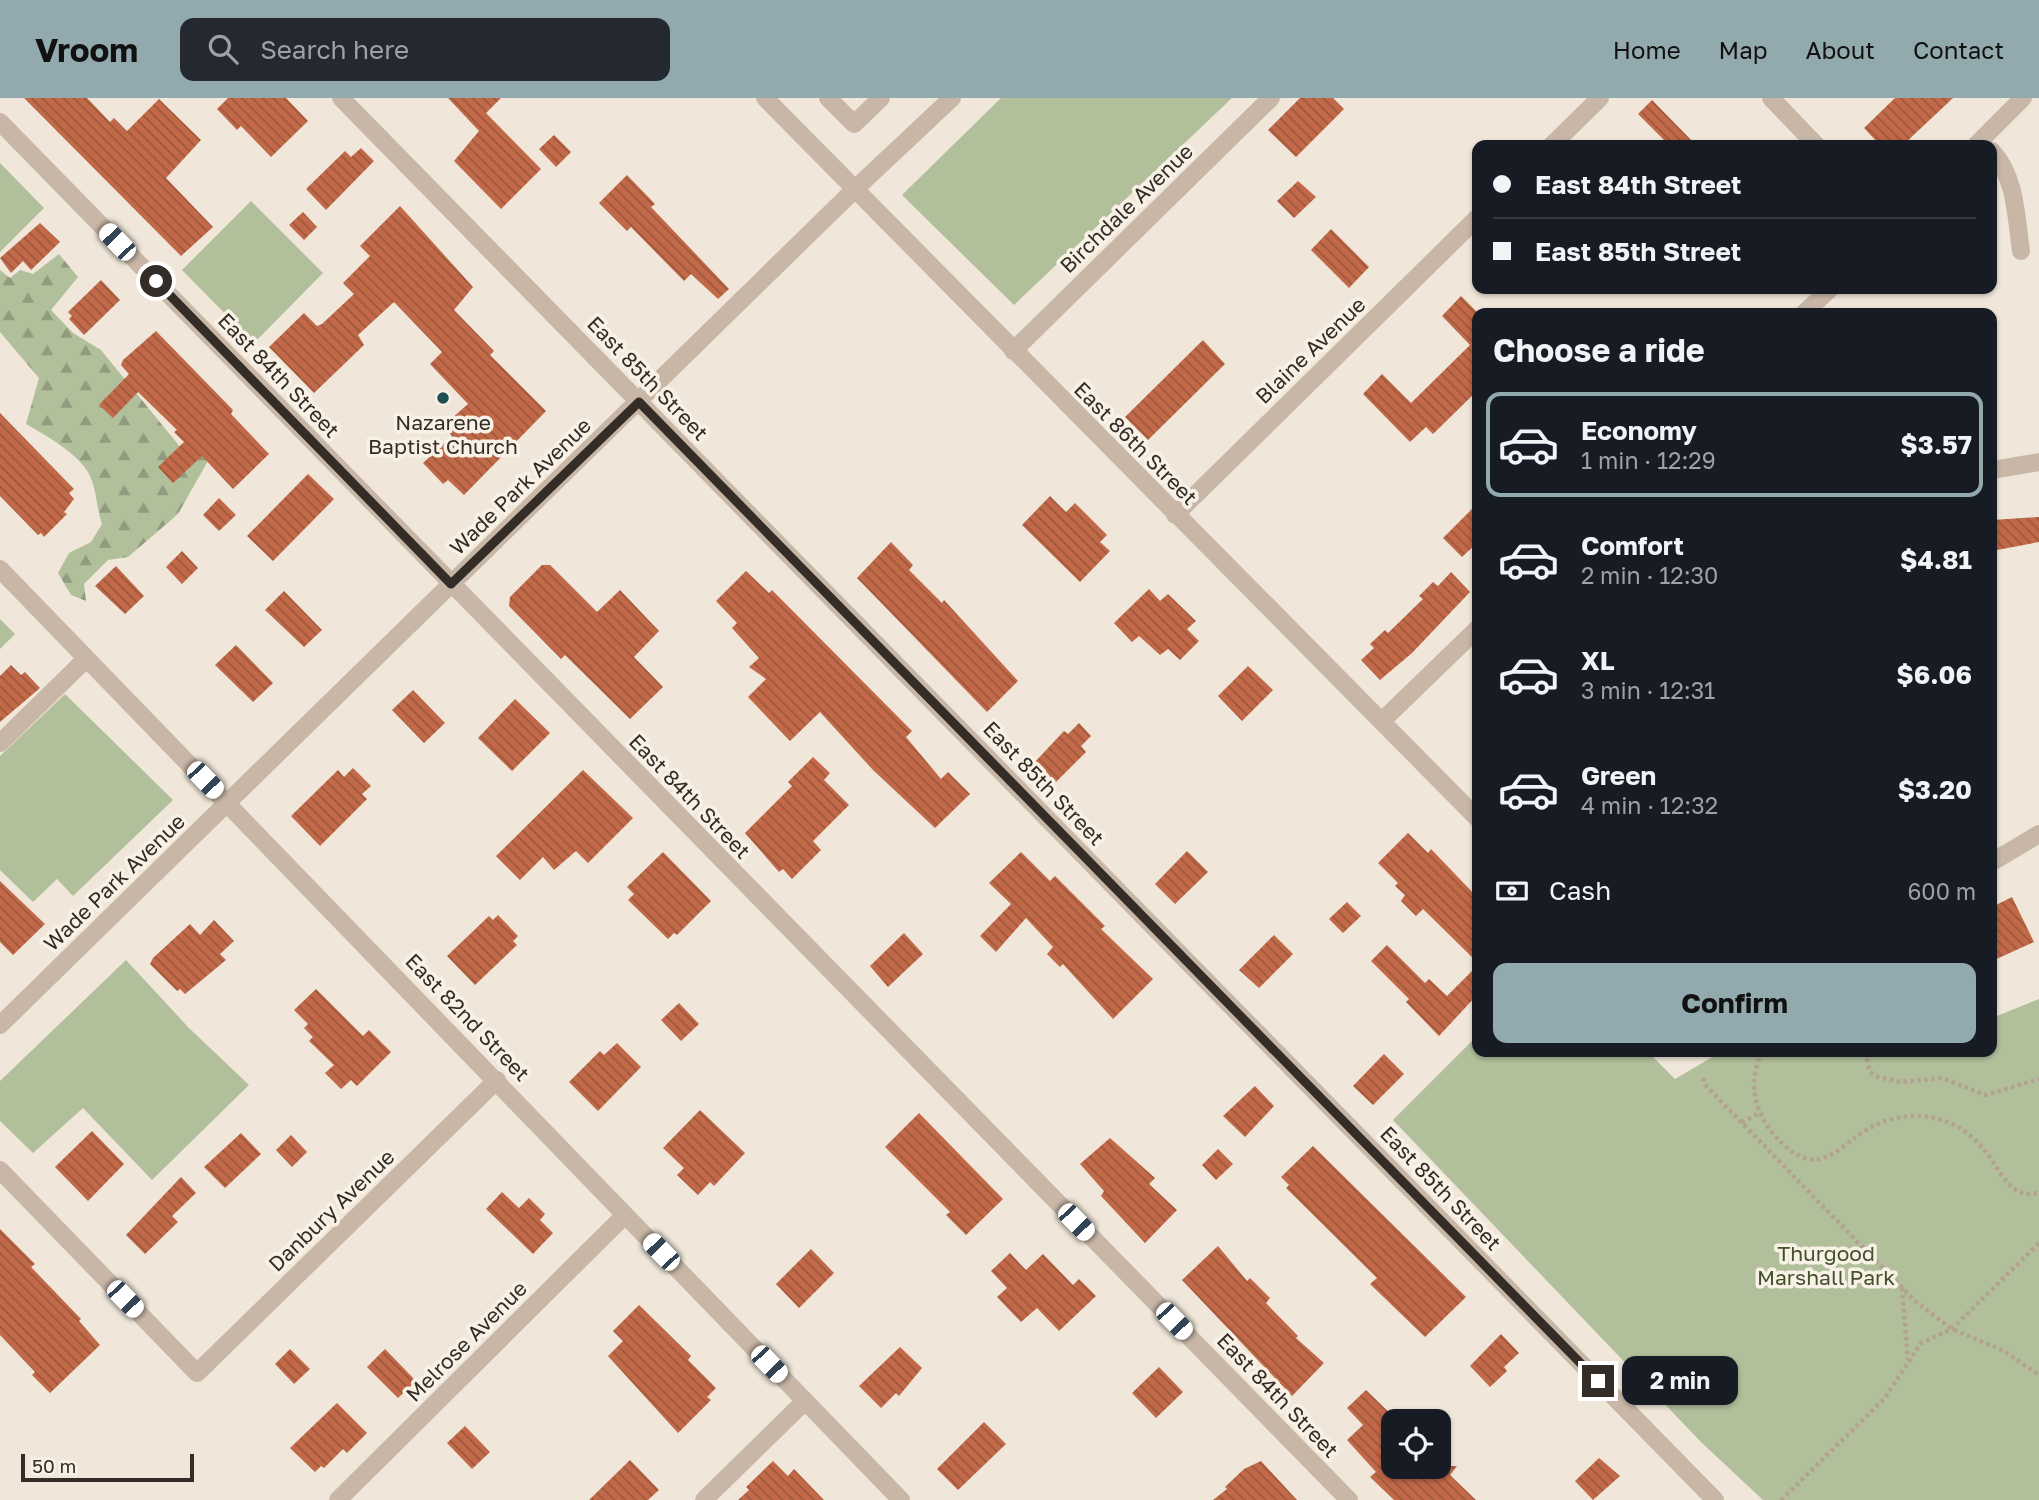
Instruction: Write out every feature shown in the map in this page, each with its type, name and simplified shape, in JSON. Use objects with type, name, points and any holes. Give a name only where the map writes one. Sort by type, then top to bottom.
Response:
[{"type":"street","name":"East 85th Street","points":[[341,98],[1715,1500]]},
{"type":"street","name":"East 86th Street","points":[[765,98],[1472,813]]},
{"type":"street","points":[[828,98],[854,124],[881,98]]},
{"type":"street","name":"Wade Park Avenue","points":[[0,1025],[951,98]]},
{"type":"street","name":"Birchdale Avenue","points":[[1013,351],[1271,98]]},
{"type":"street","points":[[1557,140],[1600,98]]},
{"type":"street","points":[[1771,98],[1811,140]]},
{"type":"street","points":[[1988,140],[2024,98]]},
{"type":"street","name":"East 84th Street","points":[[0,121],[1349,1500]]},
{"type":"street","points":[[1997,158],[2003,163],[2010,179],[2021,251]]},
{"type":"street","name":"Blaine Avenue","points":[[1175,515],[1472,223]]},
{"type":"street","points":[[1809,308],[1825,294]]},
{"type":"street","points":[[1997,469],[2039,462]]},
{"type":"street","name":"East 82nd Street","points":[[0,569],[901,1500]]},
{"type":"street","points":[[1383,720],[1472,634]]},
{"type":"street","points":[[0,743],[86,659]]},
{"type":"street","points":[[1997,859],[2039,834]]},
{"type":"street","name":"Danbury Avenue","points":[[0,1170],[197,1373],[497,1080]]},
{"type":"street","name":"Melrose Avenue","points":[[338,1500],[625,1215]]},
{"type":"street","points":[[704,1500],[805,1401]]},
{"type":"path","points":[[1760,1057],[1753,1077],[1759,1114],[1766,1126],[1790,1151],[1802,1158],[1818,1160],[1882,1122],[1914,1116],[1942,1120],[1965,1132],[1985,1150],[2015,1190],[2024,1194],[2039,1192]]},
{"type":"path","points":[[1866,1057],[1870,1072],[1888,1080],[1942,1078],[1985,1096],[2039,1079]]},
{"type":"path","points":[[1703,1078],[1706,1086],[1901,1287],[1952,1329],[2004,1351],[2039,1375]]},
{"type":"path","points":[[1742,1124],[1759,1114]]},
{"type":"path","points":[[1781,1500],[1884,1399],[1921,1343],[1952,1329],[2039,1243]]},
{"type":"path","points":[[1901,1287],[1908,1360]]},
{"type":"green space","points":[[1001,98],[1232,98],[1014,305],[902,195]]},
{"type":"green space","points":[[0,163],[44,208],[0,252]]},
{"type":"green space","points":[[251,201],[323,273],[254,343],[182,270]]},
{"type":"green space","points":[[59,254],[78,277],[51,310],[73,333],[101,350],[181,448],[209,459],[178,514],[128,557],[108,560],[84,584],[86,601],[71,595],[58,573],[69,553],[91,542],[102,524],[92,481],[74,456],[26,424],[39,378],[0,332],[0,270],[10,278],[20,270],[33,274]]},
{"type":"green space","points":[[0,619],[15,634],[0,649]]},
{"type":"green space","points":[[65,694],[173,800],[73,896],[57,879],[33,902],[0,870],[0,756]]},
{"type":"green space","points":[[126,960],[189,1028],[249,1085],[152,1180],[83,1108],[33,1153],[0,1121],[0,1081]]},
{"type":"green space","name":"Thurgood Marshall Park","points":[[2039,999],[2039,1500],[1763,1500],[1701,1442],[1393,1120],[1472,1041],[1472,1057],[1653,1057],[1675,1079],[1712,1057],[1997,1057],[1997,1016]]},
{"type":"building","points":[[24,98],[87,98],[110,122],[114,118],[127,131],[159,99],[201,140],[166,178],[213,227],[181,256]]},
{"type":"building","points":[[228,98],[286,98],[308,121],[271,157],[241,126],[237,130],[217,109]]},
{"type":"building","points":[[448,98],[501,98],[486,113],[541,169],[501,209],[454,161],[479,131]]},
{"type":"building","points":[[1300,98],[1333,98],[1344,109],[1296,157],[1268,130]]},
{"type":"building","points":[[1895,98],[1953,98],[1908,140],[1875,140],[1864,128]]},
{"type":"building","points":[[1652,100],[1691,140],[1664,140],[1638,114]]},
{"type":"building","points":[[554,135],[571,152],[556,167],[539,149]]},
{"type":"building","points":[[361,148],[374,161],[326,210],[306,189],[345,151],[351,157]]},
{"type":"building","points":[[627,175],[655,204],[651,207],[729,289],[718,299],[691,274],[684,281],[631,227],[627,231],[599,203]]},
{"type":"building","points":[[1298,181],[1316,197],[1294,218],[1277,201]]},
{"type":"building","points":[[400,206],[473,287],[454,310],[494,351],[490,355],[546,411],[464,495],[448,480],[443,484],[423,463],[452,436],[443,426],[468,404],[430,364],[442,352],[394,302],[358,335],[364,345],[314,393],[269,347],[304,313],[317,326],[354,294],[343,283],[370,256],[360,246]]},
{"type":"building","points":[[303,212],[317,227],[304,240],[289,225]]},
{"type":"building","points":[[40,223],[60,242],[31,270],[23,261],[11,273],[0,258]]},
{"type":"building","points":[[1331,229],[1369,267],[1349,288],[1311,250]]},
{"type":"building","points":[[101,280],[120,300],[84,335],[69,319],[72,316],[68,312]]},
{"type":"building","points":[[1461,296],[1473,308],[1472,396],[1433,434],[1426,427],[1410,442],[1363,394],[1382,374],[1411,403],[1470,345],[1442,316]]},
{"type":"building","points":[[156,331],[233,410],[231,414],[269,454],[233,489],[202,456],[173,483],[158,467],[184,442],[174,432],[177,430],[138,392],[113,418],[99,405],[129,374],[121,365],[123,360]]},
{"type":"building","points":[[1203,340],[1225,364],[1148,440],[1125,417]]},
{"type":"building","points":[[0,413],[74,489],[69,493],[74,499],[64,512],[67,514],[44,537],[41,533],[38,535],[0,496]]},
{"type":"building","points":[[308,474],[334,499],[273,561],[247,536]]},
{"type":"building","points":[[1050,496],[1066,512],[1075,503],[1107,535],[1100,542],[1110,551],[1080,582],[1022,525]]},
{"type":"building","points":[[219,498],[236,515],[219,531],[203,515]]},
{"type":"building","points":[[1472,509],[1472,548],[1462,557],[1443,538]]},
{"type":"building","points":[[2039,517],[2039,542],[1997,550],[1997,520]]},
{"type":"building","points":[[891,542],[913,565],[909,570],[942,603],[944,600],[1018,681],[987,712],[857,578]]},
{"type":"building","points":[[182,551],[198,568],[182,584],[166,567]]},
{"type":"building","points":[[542,565],[550,565],[597,612],[620,590],[659,631],[634,657],[663,687],[630,719],[565,655],[561,659],[509,606],[510,597]]},
{"type":"building","points":[[116,566],[144,596],[125,614],[95,586]]},
{"type":"building","points":[[746,571],[769,593],[772,590],[912,731],[906,737],[941,779],[948,772],[970,794],[935,828],[873,770],[820,712],[790,741],[748,697],[766,679],[749,667],[759,658],[732,628],[737,623],[716,601]]},
{"type":"building","points":[[1451,572],[1470,592],[1412,653],[1380,680],[1361,660],[1374,648],[1370,644],[1385,630],[1388,633],[1423,599],[1419,596],[1433,582],[1438,586]]},
{"type":"building","points":[[1149,589],[1160,601],[1168,594],[1196,621],[1187,629],[1199,641],[1180,660],[1168,649],[1160,655],[1139,636],[1132,642],[1114,623]]},
{"type":"building","points":[[284,591],[322,630],[304,647],[265,610]]},
{"type":"building","points":[[236,645],[273,683],[253,702],[215,665]]},
{"type":"building","points":[[11,665],[21,675],[25,672],[40,688],[0,722],[0,676]]},
{"type":"building","points":[[1248,666],[1273,690],[1242,721],[1218,696]]},
{"type":"building","points":[[413,690],[445,723],[424,743],[392,710]]},
{"type":"building","points":[[515,699],[550,733],[512,771],[478,738]]},
{"type":"building","points":[[1079,723],[1091,736],[1081,746],[1086,752],[1054,784],[1033,764],[1064,731],[1068,734]]},
{"type":"building","points":[[813,757],[830,773],[824,780],[849,805],[813,841],[821,850],[792,879],[783,869],[779,872],[745,833],[792,786],[788,782]]},
{"type":"building","points":[[353,768],[371,786],[362,794],[367,799],[320,846],[291,816],[338,770],[344,777]]},
{"type":"building","points":[[583,770],[633,818],[588,863],[576,851],[554,870],[543,857],[520,880],[496,856]]},
{"type":"building","points":[[1408,833],[1428,853],[1431,849],[1472,892],[1472,957],[1423,909],[1416,916],[1401,901],[1405,895],[1395,886],[1398,883],[1378,863]]},
{"type":"building","points":[[1187,851],[1208,872],[1175,904],[1155,884]]},
{"type":"building","points":[[663,852],[711,901],[677,935],[674,933],[668,939],[628,900],[634,894],[627,887]]},
{"type":"building","points":[[1021,852],[1050,881],[1055,876],[1105,926],[1101,929],[1153,979],[1113,1019],[1063,964],[1060,967],[1047,954],[1053,947],[1026,918],[996,952],[980,936],[1011,904],[989,883]]},
{"type":"building","points":[[0,881],[45,924],[13,955],[0,942]]},
{"type":"building","points":[[2012,897],[2034,942],[1997,959],[1997,904]]},
{"type":"building","points":[[1347,902],[1361,916],[1343,933],[1329,919]]},
{"type":"building","points":[[498,915],[518,936],[513,941],[517,945],[475,985],[447,956],[489,916],[493,920]]},
{"type":"building","points":[[214,920],[234,941],[220,954],[226,960],[185,994],[180,989],[177,991],[150,964],[153,958],[190,924],[200,935]]},
{"type":"building","points":[[904,933],[923,954],[888,987],[870,966]]},
{"type":"building","points":[[1274,935],[1293,954],[1259,988],[1239,970]]},
{"type":"building","points":[[1387,945],[1425,983],[1429,979],[1447,996],[1472,971],[1472,1000],[1439,1036],[1406,1002],[1409,999],[1371,961]]},
{"type":"building","points":[[316,989],[363,1036],[369,1030],[391,1052],[357,1086],[351,1080],[341,1089],[325,1073],[334,1065],[309,1041],[313,1037],[304,1028],[308,1024],[294,1010]]},
{"type":"building","points":[[679,1003],[699,1024],[681,1041],[661,1020]]},
{"type":"building","points":[[617,1043],[641,1067],[598,1111],[569,1082],[600,1051],[604,1055]]},
{"type":"building","points":[[1384,1054],[1404,1074],[1373,1105],[1353,1086]]},
{"type":"building","points":[[1255,1086],[1274,1106],[1245,1137],[1223,1116]]},
{"type":"building","points":[[700,1110],[745,1153],[714,1186],[710,1182],[698,1195],[677,1175],[684,1168],[663,1148]]},
{"type":"building","points":[[919,1113],[1003,1199],[966,1235],[946,1215],[950,1212],[885,1147]]},
{"type":"building","points":[[92,1131],[124,1164],[88,1201],[55,1167]]},
{"type":"building","points":[[241,1133],[261,1154],[225,1188],[204,1167]]},
{"type":"building","points":[[291,1135],[307,1152],[292,1167],[276,1150]]},
{"type":"building","points":[[1110,1138],[1155,1178],[1149,1184],[1177,1210],[1145,1243],[1101,1196],[1104,1191],[1080,1164]]},
{"type":"building","points":[[1313,1146],[1466,1297],[1425,1337],[1370,1284],[1377,1278],[1286,1188],[1289,1185],[1281,1177]]},
{"type":"building","points":[[1218,1149],[1233,1164],[1216,1180],[1202,1165]]},
{"type":"building","points":[[181,1177],[196,1193],[172,1216],[178,1222],[145,1254],[126,1235]]},
{"type":"building","points":[[502,1192],[519,1208],[529,1198],[545,1214],[540,1220],[553,1233],[533,1254],[486,1209]]},
{"type":"building","points":[[0,1229],[35,1264],[31,1267],[81,1319],[79,1321],[100,1345],[50,1393],[32,1375],[35,1372],[0,1335]]},
{"type":"building","points":[[1218,1246],[1247,1281],[1250,1278],[1270,1298],[1266,1303],[1298,1336],[1296,1338],[1324,1363],[1292,1396],[1182,1280]]},
{"type":"building","points":[[811,1249],[834,1273],[799,1308],[776,1284]]},
{"type":"building","points":[[1010,1253],[1026,1270],[1043,1254],[1073,1285],[1079,1279],[1096,1296],[1059,1331],[1037,1308],[1021,1322],[997,1297],[1007,1288],[991,1271]]},
{"type":"building","points":[[639,1305],[691,1356],[688,1360],[716,1388],[707,1397],[711,1400],[678,1433],[608,1356],[623,1341],[613,1331]]},
{"type":"building","points":[[1501,1334],[1519,1353],[1504,1367],[1507,1371],[1490,1387],[1470,1366]]},
{"type":"building","points":[[900,1347],[922,1368],[899,1396],[896,1393],[881,1408],[859,1386]]},
{"type":"building","points":[[290,1349],[310,1369],[294,1384],[275,1364]]},
{"type":"building","points":[[385,1349],[416,1381],[398,1398],[367,1367]]},
{"type":"building","points":[[1159,1367],[1183,1392],[1156,1418],[1132,1393]]},
{"type":"building","points":[[1366,1390],[1386,1409],[1381,1409],[1381,1479],[1451,1479],[1451,1476],[1476,1500],[1394,1500],[1370,1477],[1376,1472],[1347,1440],[1363,1425],[1347,1408]]},
{"type":"building","points":[[337,1403],[367,1433],[347,1453],[343,1449],[324,1468],[321,1466],[315,1472],[290,1448]]},
{"type":"building","points":[[984,1422],[1006,1444],[958,1490],[937,1469]]},
{"type":"building","points":[[465,1426],[490,1452],[472,1469],[447,1443]]},
{"type":"building","points":[[1599,1458],[1620,1476],[1593,1500],[1575,1481]]},
{"type":"building","points":[[630,1460],[659,1490],[648,1500],[589,1500]]},
{"type":"building","points":[[773,1461],[788,1476],[794,1469],[824,1500],[738,1500],[749,1490],[746,1487]]},
{"type":"building","points":[[1261,1461],[1297,1500],[1213,1500],[1227,1489],[1225,1487],[1244,1469]]},
{"type":"place","name":"Nazarene Baptist Church","points":[[443,398]]},
{"type":"route","points":[[156,281],[451,584],[639,402],[1598,1381]]}]
